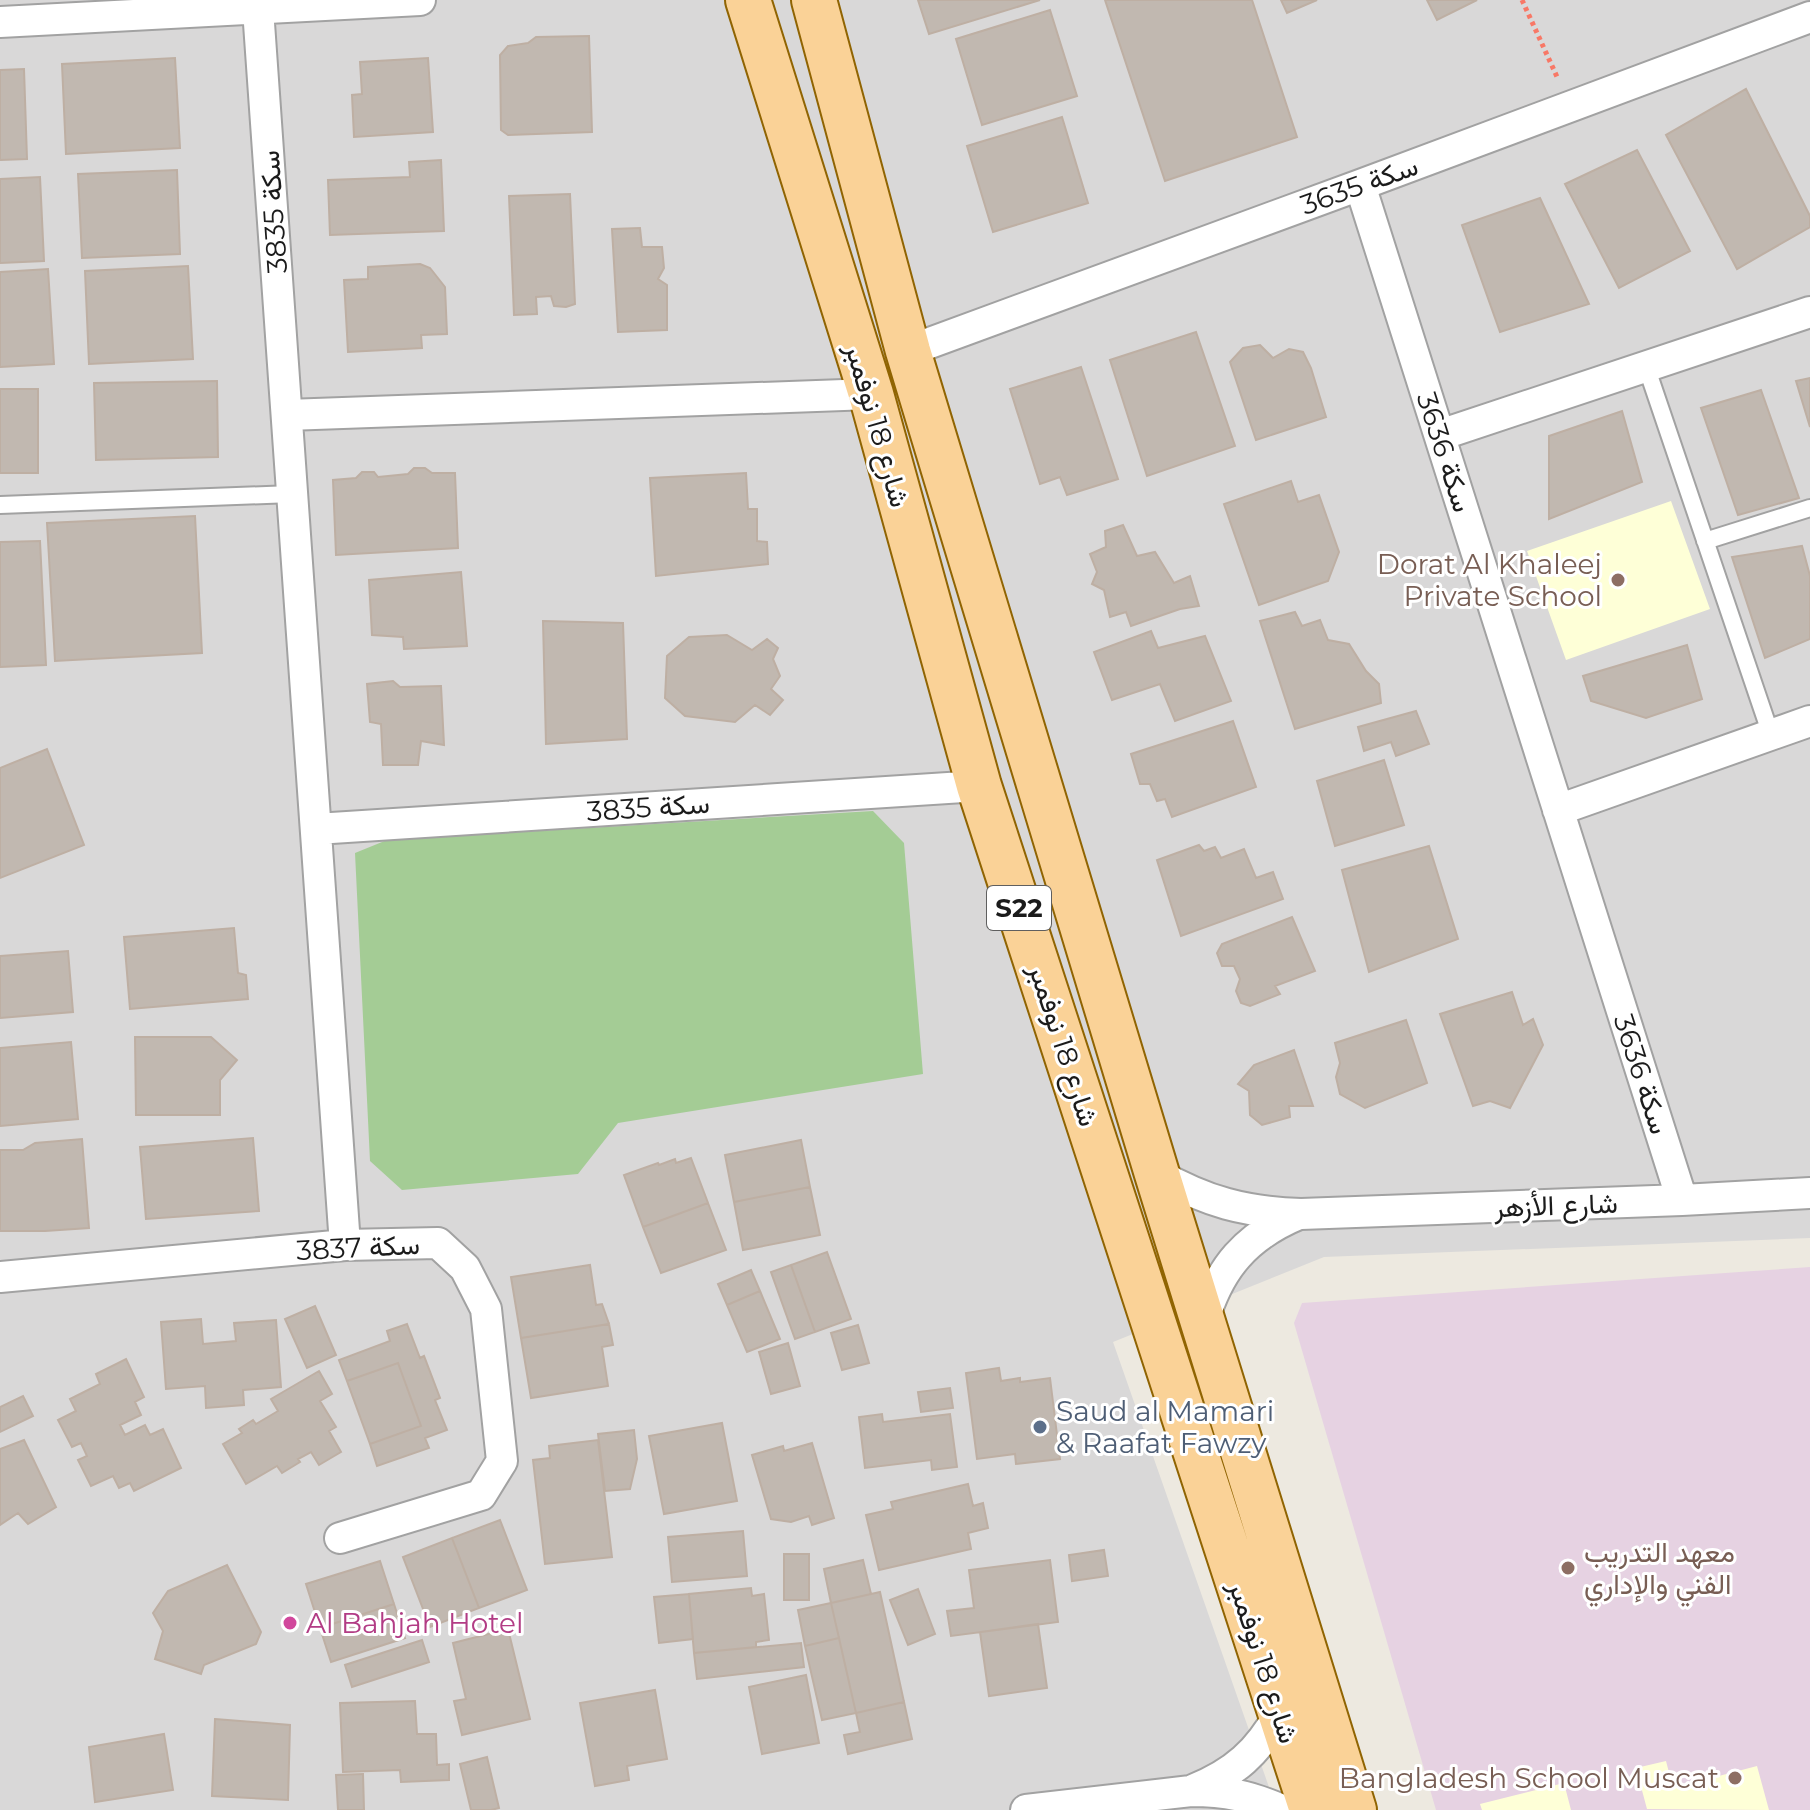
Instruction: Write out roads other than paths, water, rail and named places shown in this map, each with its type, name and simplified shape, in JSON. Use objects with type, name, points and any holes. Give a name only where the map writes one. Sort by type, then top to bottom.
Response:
[{"type":"main road","name":"شارع 18 نوفمبر","points":[[748,0],[871,394],[979,786],[1312,1810]]},
{"type":"main road","name":"شارع 18 نوفمبر","points":[[814,0],[908,351],[1157,1174],[1354,1810]]},
{"type":"street","points":[[0,22],[420,0]]},
{"type":"street","name":"سكة 3835","points":[[258,9],[345,1245]]},
{"type":"street","name":"سكة 3635","points":[[908,351],[1810,17]]},
{"type":"street","name":"سكة 3636","points":[[1360,185],[1682,1200]]},
{"type":"street","points":[[1440,435],[1810,312]]},
{"type":"street","points":[[287,415],[871,394]]},
{"type":"street","points":[[1558,810],[1810,721]]},
{"type":"street","name":"سكة 3835","points":[[316,829],[979,786]]},
{"type":"street","name":"شارع الأزهر","points":[[1157,1174],[1212,1200],[1271,1213],[1301,1214],[1810,1193]]},
{"type":"street","name":"شارع الأزهر","points":[[1203,1322],[1210,1298],[1237,1254],[1278,1223],[1301,1214]]},
{"type":"street","name":"سكة 3837","points":[[0,1277],[345,1245],[438,1243],[465,1268],[486,1309],[502,1461],[481,1495],[340,1538]]},
{"type":"street","points":[[1191,1791],[1224,1776],[1253,1753],[1280,1713]]},
{"type":"street","points":[[1026,1810],[1191,1791],[1239,1794],[1282,1810]]},
{"type":"lane","points":[[1646,366],[1771,735]]},
{"type":"lane","points":[[0,505],[292,494]]},
{"type":"lane","points":[[1705,541],[1810,508]]},
{"type":"place","name":"Dorat Al Khaleej Private School","points":[[1618,580]]},
{"type":"place","name":"Saud al Mamari & Raafat Fawzy","points":[[1040,1427]]},
{"type":"place","name":"معهد التدريب الفني والإداري","points":[[1568,1568]]},
{"type":"place","name":"Al Bahjah Hotel","points":[[290,1623]]},
{"type":"place","name":"Bangladesh School Muscat","points":[[1735,1778]]}]
